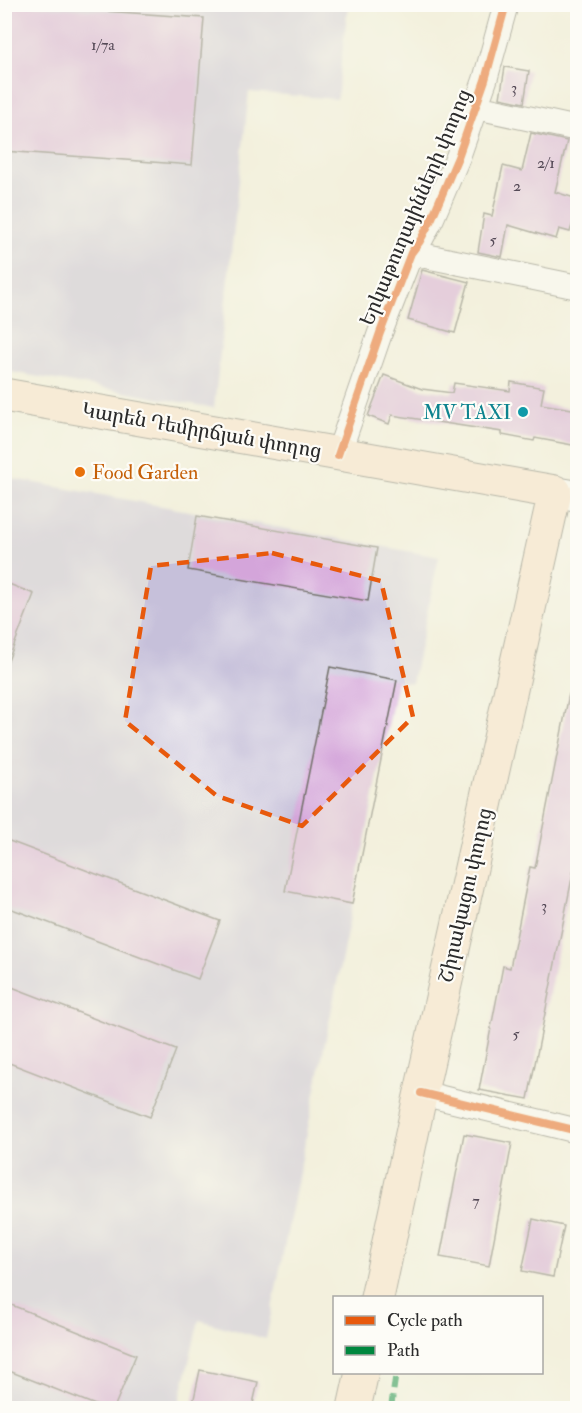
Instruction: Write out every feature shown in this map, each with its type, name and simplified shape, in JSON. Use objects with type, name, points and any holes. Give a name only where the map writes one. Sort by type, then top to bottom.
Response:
[{"type":"main road","name":"Կարեն Դեմիրճյան փողոց","points":[[4,395],[566,494]]},
{"type":"main road","name":"Շիրակացու փողոց","points":[[377,1296],[421,1093],[566,494]]},
{"type":"main road","points":[[354,1408],[362,1374]]},
{"type":"street","name":"Երկաթուղայինների փողոց","points":[[338,455],[380,333],[411,253],[432,218],[459,157],[486,80],[506,4]]},
{"type":"street","points":[[476,107],[578,129]]},
{"type":"street","points":[[411,253],[578,287]]},
{"type":"street","points":[[421,1093],[578,1131]]},
{"type":"highlighted area","points":[[272,553],[381,581],[413,717],[302,826],[217,796],[125,721],[151,566]]},
{"type":"shaded area","points":[[4,5],[348,5],[337,99],[249,92],[214,408],[5,371]]},
{"type":"shaded area","points":[[4,477],[439,557],[412,683],[397,681],[266,1339],[199,1320],[178,1408],[5,1408]]},
{"type":"building","points":[[4,4],[204,18],[192,165],[4,151]]},
{"type":"building","points":[[505,67],[529,71],[524,103],[500,98]]},
{"type":"building","points":[[531,133],[567,141],[555,192],[578,199],[570,232],[559,229],[556,239],[508,225],[502,257],[478,252],[484,214],[492,216],[503,166],[522,171]]},
{"type":"building","points":[[422,270],[469,282],[455,333],[408,320]]},
{"type":"building","points":[[384,375],[422,389],[452,393],[454,383],[510,391],[511,382],[544,388],[541,404],[578,410],[578,446],[535,438],[534,441],[502,435],[502,432],[392,415],[389,424],[368,416]]},
{"type":"building","points":[[197,516],[377,548],[368,601],[188,570]]},
{"type":"building","points":[[4,582],[34,594],[6,666],[4,666]]},
{"type":"building","points":[[330,667],[397,680],[352,904],[285,891]]},
{"type":"building","points":[[569,694],[578,694],[578,848],[528,1099],[479,1090],[503,966],[510,968],[530,867],[535,868]]},
{"type":"building","points":[[4,839],[220,921],[198,979],[4,906]]},
{"type":"building","points":[[4,984],[176,1050],[150,1117],[4,1061]]},
{"type":"building","points":[[464,1134],[512,1143],[489,1266],[440,1257]]},
{"type":"building","points":[[533,1219],[564,1226],[553,1277],[522,1271]]},
{"type":"building","points":[[4,1302],[136,1355],[114,1408],[103,1408],[4,1369]]},
{"type":"building","points":[[200,1370],[258,1382],[252,1408],[192,1408]]},
{"type":"marked path","points":[[391,1408],[396,1374]]},
{"type":"cycle path","points":[[338,455],[380,333],[411,253],[432,218],[458,157],[485,80],[506,4]]},
{"type":"cycle path","points":[[421,1093],[578,1131]]},
{"type":"place","name":"MV TAXI","points":[[523,412]]},
{"type":"place","name":"Food Garden","points":[[80,472]]}]
